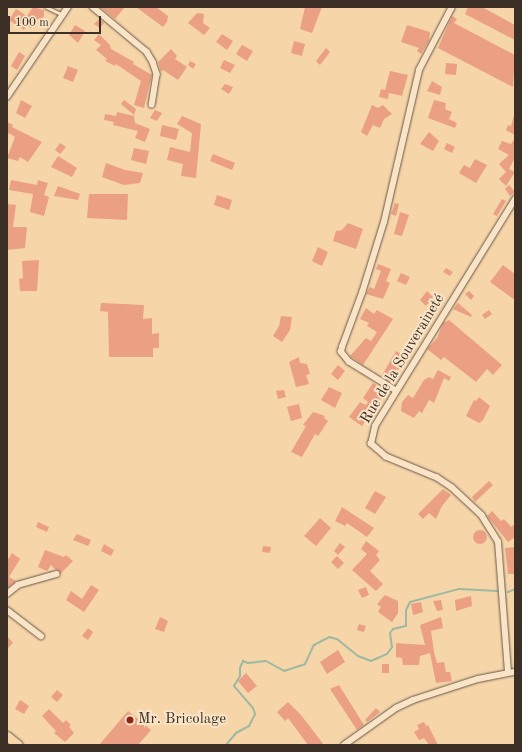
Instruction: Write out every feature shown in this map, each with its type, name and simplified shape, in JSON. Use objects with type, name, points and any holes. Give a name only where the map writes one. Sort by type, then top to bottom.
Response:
[{"type":"main road","points":[[7,736],[18,745]]},
{"type":"street","points":[[7,96],[68,7]]},
{"type":"street","points":[[92,7],[147,52],[153,62],[157,74],[152,105]]},
{"type":"street","points":[[396,391],[349,362],[341,352],[362,293],[384,222],[419,70],[452,7]]},
{"type":"street","name":"Rue de la Souveraineté","points":[[508,672],[498,542],[482,516],[452,488],[437,478],[386,457],[371,444],[375,426],[515,199]]},
{"type":"street","points":[[7,594],[18,586],[56,574]]},
{"type":"street","points":[[7,610],[41,636]]},
{"type":"street","points":[[344,745],[390,712],[413,700],[508,672],[515,672]]},
{"type":"lane","points":[[46,7],[63,15]]},
{"type":"building","points":[[33,7],[44,10],[44,16],[40,21],[36,19],[31,28],[27,25],[24,30],[9,20],[16,9],[27,16]]},
{"type":"building","points":[[100,7],[125,7],[115,19]]},
{"type":"building","points":[[136,7],[156,7],[168,16],[167,22],[163,27]]},
{"type":"building","points":[[305,7],[322,7],[312,33],[300,29]]},
{"type":"building","points":[[468,7],[482,7],[515,25],[515,40],[465,14]]},
{"type":"building","points":[[197,13],[204,14],[203,23],[210,28],[204,35],[188,23]]},
{"type":"building","points":[[452,16],[457,19],[454,23],[515,55],[513,87],[438,48]]},
{"type":"building","points":[[99,19],[104,23],[100,28],[94,24]]},
{"type":"building","points":[[75,25],[85,31],[78,43],[69,35]]},
{"type":"building","points":[[407,25],[430,32],[429,41],[421,54],[417,51],[419,48],[401,42]]},
{"type":"building","points":[[99,34],[110,45],[111,49],[134,62],[133,64],[152,75],[144,108],[134,105],[141,81],[116,64],[115,66],[105,61],[107,59],[96,50],[101,45],[94,40]]},
{"type":"building","points":[[222,34],[233,41],[227,50],[216,42]]},
{"type":"building","points":[[294,41],[305,44],[302,56],[291,53]]},
{"type":"building","points":[[242,45],[253,51],[247,61],[236,54]]},
{"type":"building","points":[[326,48],[330,52],[320,65],[316,61]]},
{"type":"building","points":[[171,49],[177,56],[175,59],[187,67],[178,80],[163,70],[161,72],[158,62]]},
{"type":"building","points":[[19,52],[25,56],[17,70],[11,66]]},
{"type":"building","points":[[224,60],[235,65],[230,73],[220,68]]},
{"type":"building","points":[[190,61],[196,64],[193,69],[188,65]]},
{"type":"building","points":[[446,63],[457,64],[456,75],[445,74]]},
{"type":"building","points":[[68,66],[78,70],[73,82],[63,78]]},
{"type":"building","points":[[390,71],[408,75],[402,96],[389,93],[388,99],[379,97],[381,89],[385,90]]},
{"type":"building","points":[[432,81],[442,87],[440,95],[427,91]]},
{"type":"building","points":[[225,84],[233,87],[229,94],[221,89]]},
{"type":"building","points":[[21,100],[32,106],[25,118],[16,113]]},
{"type":"building","points":[[124,100],[136,109],[134,115],[121,104]]},
{"type":"building","points":[[434,100],[446,103],[445,109],[452,112],[449,119],[457,123],[455,128],[428,118]]},
{"type":"building","points":[[372,105],[378,108],[383,105],[392,114],[384,119],[380,128],[373,125],[367,136],[361,132]]},
{"type":"building","points":[[155,110],[162,113],[157,121],[150,118]]},
{"type":"building","points":[[117,112],[134,116],[135,123],[150,129],[145,142],[135,138],[138,131],[113,125],[114,122],[104,120],[105,114],[116,116]]},
{"type":"building","points":[[514,115],[515,135],[506,130],[508,125],[511,126]]},
{"type":"building","points":[[182,116],[201,124],[196,178],[181,176],[183,164],[167,160],[170,147],[190,152],[192,133],[177,124]]},
{"type":"building","points":[[7,122],[13,125],[12,127],[42,142],[28,162],[20,157],[18,161],[7,158],[15,137],[9,133],[7,136]]},
{"type":"building","points":[[162,125],[179,129],[176,140],[160,136]]},
{"type":"building","points":[[429,132],[439,141],[433,151],[420,144]]},
{"type":"building","points":[[515,138],[515,158],[509,169],[515,172],[506,186],[499,179],[506,172],[499,164],[509,155],[498,149],[502,141],[511,144]]},
{"type":"building","points":[[60,143],[66,147],[60,154],[55,150]]},
{"type":"building","points":[[447,143],[455,147],[452,153],[444,149]]},
{"type":"building","points":[[134,148],[149,151],[146,164],[131,160]]},
{"type":"building","points":[[213,154],[235,163],[232,170],[210,161]]},
{"type":"building","points":[[58,156],[77,168],[72,177],[51,167]]},
{"type":"building","points":[[475,159],[487,165],[476,183],[459,173],[464,165],[470,168]]},
{"type":"building","points":[[106,163],[125,170],[143,173],[140,183],[124,185],[102,177]]},
{"type":"building","points":[[11,180],[37,185],[38,180],[48,183],[44,195],[49,197],[44,216],[30,212],[33,194],[9,190]]},
{"type":"building","points":[[509,185],[515,192],[510,196],[505,189]]},
{"type":"building","points":[[58,186],[80,194],[78,200],[54,196]]},
{"type":"building","points":[[89,194],[128,194],[127,220],[87,218]]},
{"type":"building","points":[[217,195],[232,200],[229,210],[214,205]]},
{"type":"building","points":[[502,199],[506,201],[497,216],[493,214]]},
{"type":"building","points":[[395,203],[399,204],[396,216],[391,214]]},
{"type":"building","points":[[7,204],[16,205],[13,227],[27,227],[25,248],[7,250]]},
{"type":"building","points":[[400,212],[409,215],[402,236],[394,234]]},
{"type":"building","points":[[348,223],[363,229],[356,249],[333,241],[336,231],[342,230]]},
{"type":"building","points":[[318,247],[328,252],[322,266],[312,261]]},
{"type":"building","points":[[39,260],[37,291],[20,291],[19,279],[23,278],[22,261]]},
{"type":"building","points":[[378,264],[391,269],[386,281],[390,283],[383,299],[366,294],[370,287],[374,289],[381,271],[376,269]]},
{"type":"building","points":[[503,265],[515,274],[515,300],[490,282]]},
{"type":"building","points":[[446,268],[453,272],[450,276],[443,272]]},
{"type":"building","points":[[401,273],[410,277],[406,285],[397,281]]},
{"type":"building","points":[[427,291],[433,297],[426,306],[420,300]]},
{"type":"building","points":[[469,291],[474,296],[471,300],[465,294]]},
{"type":"building","points":[[101,303],[144,305],[143,319],[152,318],[152,334],[159,333],[159,348],[153,348],[153,357],[109,357],[108,312],[100,311]]},
{"type":"building","points":[[458,303],[472,315],[471,317],[453,309]]},
{"type":"building","points":[[366,308],[374,314],[377,310],[393,319],[363,365],[350,356],[366,338],[371,341],[377,332],[367,326],[369,323],[360,319]]},
{"type":"building","points":[[489,310],[492,314],[485,319],[482,315]]},
{"type":"building","points":[[281,316],[292,317],[290,330],[282,342],[273,336],[279,326]]},
{"type":"building","points":[[449,320],[502,365],[493,375],[487,369],[476,382],[444,357],[441,360],[427,349],[437,338],[443,323]]},
{"type":"building","points":[[396,351],[406,357],[391,383],[381,377]]},
{"type":"building","points":[[299,357],[300,363],[307,364],[310,374],[306,375],[309,384],[296,387],[289,362]]},
{"type":"building","points":[[338,365],[345,371],[338,380],[331,374]]},
{"type":"building","points":[[438,370],[451,377],[449,381],[444,378],[434,403],[429,400],[422,413],[419,411],[414,418],[401,411],[402,402],[408,395],[413,398],[424,380],[429,377],[433,379]]},
{"type":"building","points":[[373,383],[386,391],[362,426],[349,417],[360,402],[366,405],[368,402],[363,398]]},
{"type":"building","points":[[329,387],[342,393],[335,408],[321,400]]},
{"type":"building","points":[[284,390],[286,397],[278,399],[276,391]]},
{"type":"building","points":[[479,397],[490,406],[483,420],[479,423],[466,416],[474,400],[476,401]]},
{"type":"building","points":[[299,404],[302,418],[291,421],[287,407]]},
{"type":"building","points":[[313,412],[325,416],[324,418],[328,421],[318,436],[315,434],[302,457],[291,452],[306,426],[303,425]]},
{"type":"building","points":[[489,481],[493,485],[475,502],[472,497]]},
{"type":"building","points":[[443,489],[451,495],[442,506],[436,519],[429,513],[423,519],[418,514]]},
{"type":"building","points":[[375,491],[386,497],[375,514],[365,508]]},
{"type":"building","points":[[342,507],[374,528],[367,537],[347,523],[345,526],[335,521]]},
{"type":"building","points":[[492,511],[501,521],[504,519],[511,527],[515,524],[515,537],[508,542],[487,516]]},
{"type":"building","points":[[320,518],[331,528],[316,546],[304,536]]},
{"type":"building","points":[[38,522],[49,527],[47,532],[36,527]]},
{"type":"building","points":[[477,530],[483,530],[487,534],[487,540],[483,544],[477,544],[473,540],[473,534]]},
{"type":"building","points":[[77,534],[91,540],[88,546],[73,540]]},
{"type":"building","points":[[366,541],[379,551],[376,555],[380,560],[370,571],[383,584],[376,591],[352,570],[367,554],[361,549]]},
{"type":"building","points":[[340,543],[345,547],[338,555],[334,551]]},
{"type":"building","points":[[104,544],[114,550],[111,556],[101,551]]},
{"type":"building","points":[[263,546],[271,547],[270,553],[262,552]]},
{"type":"building","points":[[515,547],[515,574],[508,574],[505,548]]},
{"type":"building","points":[[45,550],[64,557],[66,555],[73,561],[60,574],[51,565],[47,571],[38,567]]},
{"type":"building","points":[[12,553],[20,559],[9,577],[16,581],[7,589],[7,561]]},
{"type":"building","points":[[337,556],[344,563],[338,569],[331,562]]},
{"type":"building","points":[[91,585],[99,590],[84,612],[66,600],[71,591],[82,599]]},
{"type":"building","points":[[366,587],[369,595],[362,598],[358,590]]},
{"type":"building","points":[[385,595],[398,601],[398,613],[392,622],[378,612],[381,607],[377,604]]},
{"type":"building","points":[[471,596],[472,606],[456,611],[455,600]]},
{"type":"building","points":[[441,600],[443,610],[437,611],[433,601]]},
{"type":"building","points":[[421,602],[423,612],[413,615],[411,604]]},
{"type":"building","points":[[160,617],[168,621],[164,632],[155,629]]},
{"type":"building","points":[[441,617],[443,628],[431,631],[434,652],[437,663],[444,662],[446,672],[450,672],[452,681],[436,683],[430,653],[420,656],[419,665],[403,665],[402,658],[396,657],[396,643],[425,645],[420,625]]},
{"type":"building","points":[[359,624],[366,626],[364,632],[357,630]]},
{"type":"building","points":[[88,628],[93,632],[88,640],[82,636]]},
{"type":"building","points":[[7,636],[13,643],[7,649]]},
{"type":"building","points":[[338,650],[345,662],[327,674],[320,662]]},
{"type":"building","points":[[382,664],[389,664],[389,673],[382,673]]},
{"type":"building","points":[[246,673],[257,686],[248,693],[238,681]]},
{"type":"building","points":[[339,685],[364,725],[357,730],[330,689]]},
{"type":"building","points":[[57,690],[63,695],[57,702],[51,697]]},
{"type":"building","points":[[20,700],[29,706],[24,714],[15,709]]},
{"type":"building","points":[[288,702],[301,715],[324,745],[308,745],[288,718],[285,721],[277,712]]},
{"type":"building","points":[[376,708],[380,712],[367,722],[365,720]]},
{"type":"building","points":[[49,709],[63,723],[66,720],[71,725],[69,727],[74,733],[65,742],[54,733],[56,731],[42,716]]},
{"type":"building","name":"Mr. Bricolage","points":[[128,711],[151,730],[138,745],[99,745]]},
{"type":"building","points":[[424,722],[426,726],[428,725],[438,745],[429,745],[424,738],[419,740],[414,732],[419,729],[417,725]]},
{"type":"waterway","points":[[226,745],[236,733],[249,726],[255,714],[253,708],[234,686],[240,676],[240,668],[243,661],[248,663],[266,661],[284,671],[305,664],[314,645],[329,637],[337,639],[358,656],[371,661],[387,654],[392,647],[390,633],[393,629],[406,626],[406,610],[410,602],[459,589],[498,591]]},
{"type":"waterway","points":[[508,592],[515,589]]},
{"type":"place","name":"Mr. Bricolage","points":[[130,720]]}]
